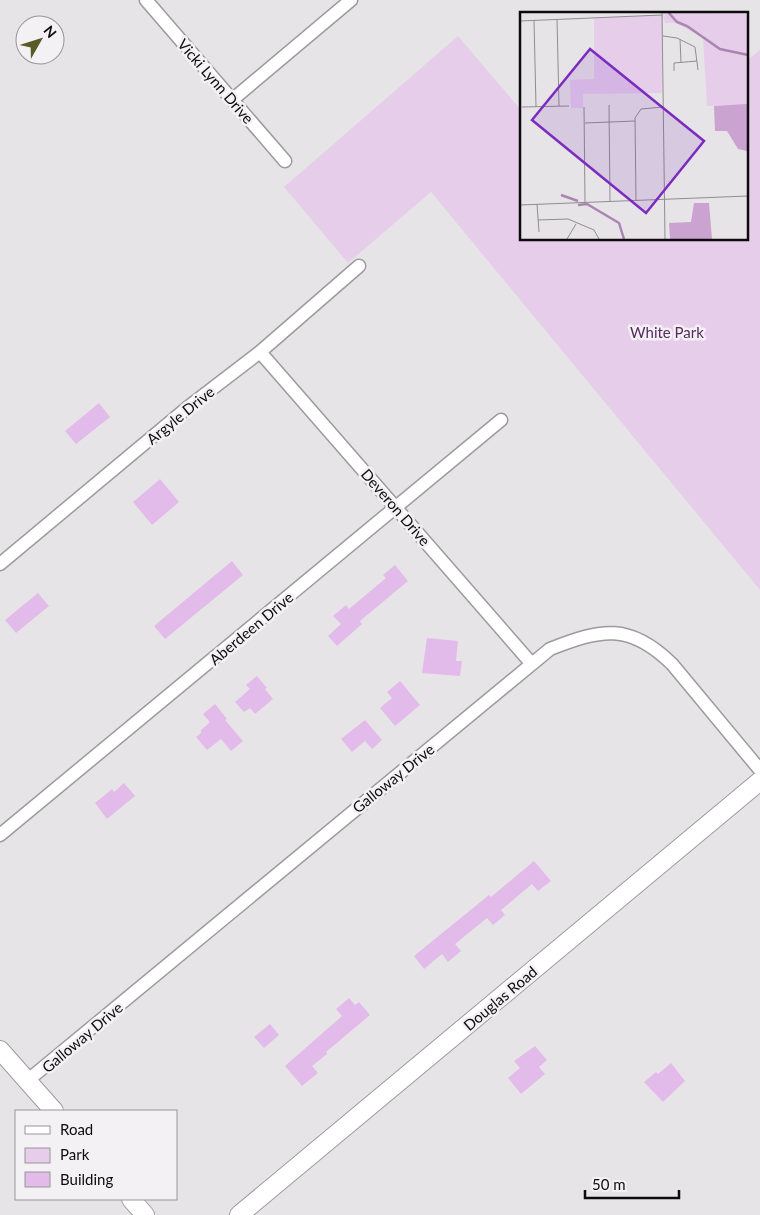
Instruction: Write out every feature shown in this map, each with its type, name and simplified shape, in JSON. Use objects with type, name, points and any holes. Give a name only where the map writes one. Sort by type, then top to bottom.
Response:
[{"type":"street","name":"Vicki Lynn Drive","points":[[146,0],[285,161]]},
{"type":"street","points":[[232,100],[351,0]]},
{"type":"street","name":"Argyle Drive","points":[[0,564],[187,408],[260,352],[359,266]]},
{"type":"street","name":"Deveron Drive","points":[[260,352],[532,663]]},
{"type":"street","name":"Aberdeen Drive","points":[[0,835],[500,420]]},
{"type":"street","name":"Galloway Drive","points":[[28,1081],[550,649],[597,633],[617,633],[640,640],[659,652],[672,664],[760,770]]},
{"type":"street","name":"Douglas Road","points":[[239,1215],[760,781]]},
{"type":"street","points":[[0,1050],[53,1110]]},
{"type":"street","points":[[132,1200],[145,1215]]},
{"type":"green space","name":"White Park","points":[[458,36],[520,109],[520,240],[748,240],[748,59],[760,50],[760,590],[431,192],[348,263],[284,187]]},
{"type":"building","points":[[99,403],[110,417],[76,444],[65,431]]},
{"type":"building","points":[[160,479],[179,502],[152,525],[133,502]]},
{"type":"building","points":[[232,561],[243,575],[165,639],[154,626]]},
{"type":"building","points":[[395,565],[408,581],[360,621],[362,624],[337,646],[328,636],[341,624],[333,616],[346,605],[349,609],[386,578],[383,575]]},
{"type":"building","points":[[38,593],[49,606],[16,633],[5,620]]},
{"type":"building","points":[[427,638],[458,641],[456,661],[462,661],[460,676],[422,673]]},
{"type":"building","points":[[257,676],[273,699],[255,714],[250,708],[244,712],[235,702],[250,689],[246,685]]},
{"type":"building","points":[[400,681],[420,705],[395,726],[380,708],[392,698],[387,692]]},
{"type":"building","points":[[215,704],[227,719],[225,720],[243,741],[231,751],[221,739],[207,750],[196,737],[210,722],[203,714]]},
{"type":"building","points":[[365,720],[382,740],[372,749],[365,741],[352,752],[341,739]]},
{"type":"building","points":[[124,783],[135,796],[107,819],[95,803],[112,789],[114,792]]},
{"type":"building","points":[[534,861],[551,881],[538,891],[532,884],[501,910],[505,915],[493,925],[487,918],[455,944],[461,951],[448,962],[442,954],[424,969],[414,956],[489,895],[491,897]]},
{"type":"building","points":[[349,998],[355,1005],[359,1002],[370,1015],[312,1066],[318,1073],[302,1086],[285,1066],[342,1016],[336,1009]]},
{"type":"building","points":[[270,1024],[279,1035],[264,1048],[254,1037]]},
{"type":"building","points":[[535,1046],[547,1060],[539,1067],[545,1074],[521,1094],[508,1078],[520,1068],[514,1061]]},
{"type":"building","points":[[671,1063],[685,1081],[663,1102],[644,1082],[656,1072],[658,1074]]}]
